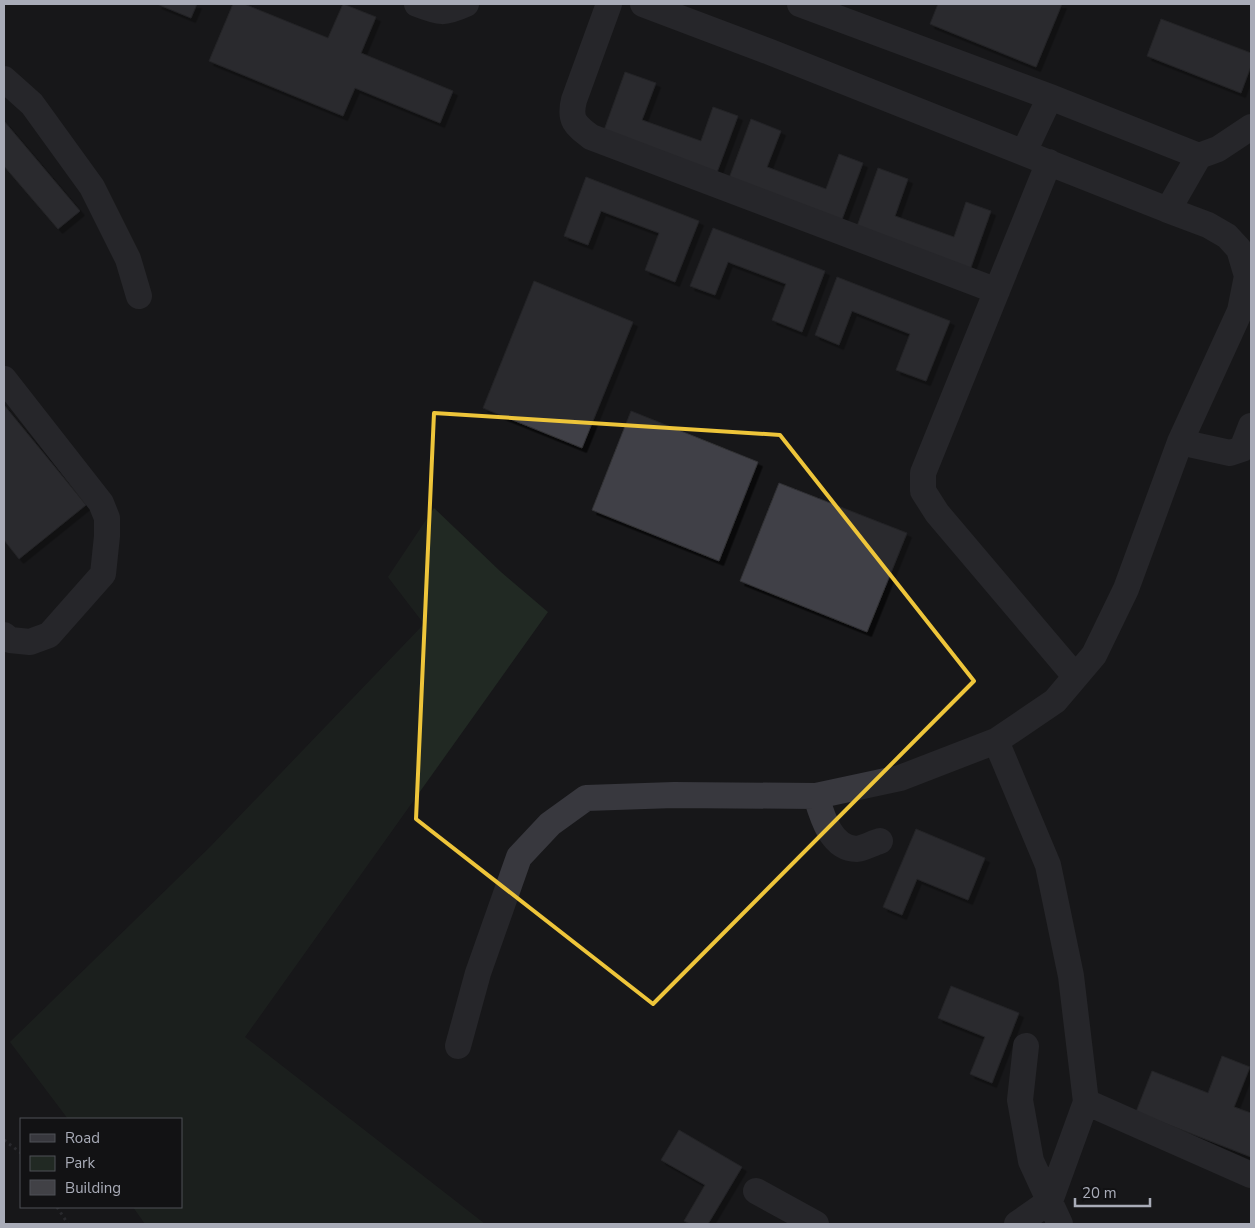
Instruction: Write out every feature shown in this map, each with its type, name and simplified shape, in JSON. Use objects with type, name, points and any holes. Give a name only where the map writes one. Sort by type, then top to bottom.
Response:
[{"type":"street","points":[[417,4],[434,10],[450,11],[466,4]]},
{"type":"street","points":[[609,4],[571,112],[576,125],[591,138],[997,291]]},
{"type":"street","points":[[458,1046],[478,973],[519,857],[550,824],[586,798],[674,794],[816,796],[900,778],[996,741],[1055,700],[1094,654],[1126,589],[1180,442],[1243,320],[1247,276],[1239,249],[1227,236],[1208,224],[1099,184],[1024,152],[643,4]]},
{"type":"street","points":[[800,4],[1050,97],[1199,156]]},
{"type":"street","points":[[4,79],[32,104],[92,187],[128,259],[139,296]]},
{"type":"street","points":[[1024,152],[1050,97]]},
{"type":"street","points":[[1168,210],[1199,156],[1218,148],[1251,128]]},
{"type":"street","points":[[1049,162],[923,473],[923,491],[937,514],[1075,676]]},
{"type":"street","points":[[4,379],[101,503],[107,518],[107,536],[102,574],[48,635],[30,642],[10,640],[4,634]]},
{"type":"street","points":[[1180,442],[1230,453],[1242,449],[1251,426]]},
{"type":"street","points":[[996,741],[1048,865],[1071,976],[1086,1102],[1055,1213]]},
{"type":"street","points":[[816,796],[825,825],[832,835],[843,844],[857,849],[880,841]]},
{"type":"street","points":[[1026,1046],[1020,1100],[1032,1161],[1055,1213]]},
{"type":"street","points":[[1086,1102],[1251,1175]]},
{"type":"street","points":[[756,1191],[816,1224]]},
{"type":"street","points":[[1018,1224],[1055,1213]]},
{"type":"path","points":[[4,1140],[20,1152]]},
{"type":"path","points":[[58,1208],[68,1224]]},
{"type":"highlighted area","points":[[434,413],[780,435],[974,681],[653,1004],[416,819]]},
{"type":"green space","points":[[434,508],[501,572],[548,612],[245,1037],[485,1224],[145,1224],[134,1208],[182,1208],[182,1118],[67,1118],[10,1042],[211,846],[424,624],[388,577]]},
{"type":"building","points":[[157,4],[197,4],[191,18]]},
{"type":"building","points":[[233,4],[244,4],[328,38],[343,4],[376,17],[361,53],[453,91],[440,123],[355,88],[343,116],[209,61]]},
{"type":"building","points":[[938,4],[1062,4],[1036,67],[930,24]]},
{"type":"building","points":[[1161,19],[1251,53],[1251,66],[1241,93],[1147,56]]},
{"type":"building","points":[[625,72],[656,83],[642,120],[701,141],[713,107],[738,116],[716,175],[603,133]]},
{"type":"building","points":[[751,119],[781,131],[767,167],[826,189],[839,154],[863,163],[841,222],[728,181]]},
{"type":"building","points":[[4,121],[80,211],[58,229],[4,166]]},
{"type":"building","points":[[878,168],[908,179],[895,216],[954,237],[966,202],[991,211],[970,270],[856,229]]},
{"type":"building","points":[[586,177],[699,221],[675,282],[645,270],[659,233],[601,211],[588,245],[564,236]]},
{"type":"building","points":[[713,228],[825,271],[802,332],[772,320],[786,284],[728,262],[715,295],[690,286]]},
{"type":"building","points":[[837,277],[950,321],[926,381],[896,370],[910,334],[852,311],[839,345],[815,335]]},
{"type":"building","points":[[534,281],[633,322],[582,448],[483,408]]},
{"type":"building","points":[[4,405],[86,505],[19,559],[4,540]]},
{"type":"building","points":[[631,411],[758,462],[719,561],[592,510]]},
{"type":"building","points":[[779,483],[907,533],[867,632],[740,581]]},
{"type":"building","points":[[916,829],[985,858],[968,900],[917,879],[902,915],[883,907]]},
{"type":"building","points":[[951,986],[1019,1013],[992,1083],[970,1074],[985,1037],[938,1018]]},
{"type":"building","points":[[1222,1056],[1250,1067],[1234,1107],[1251,1113],[1251,1157],[1136,1112],[1152,1071],[1208,1093]]},
{"type":"building","points":[[679,1130],[742,1167],[708,1224],[690,1224],[684,1221],[705,1185],[661,1160]]}]
